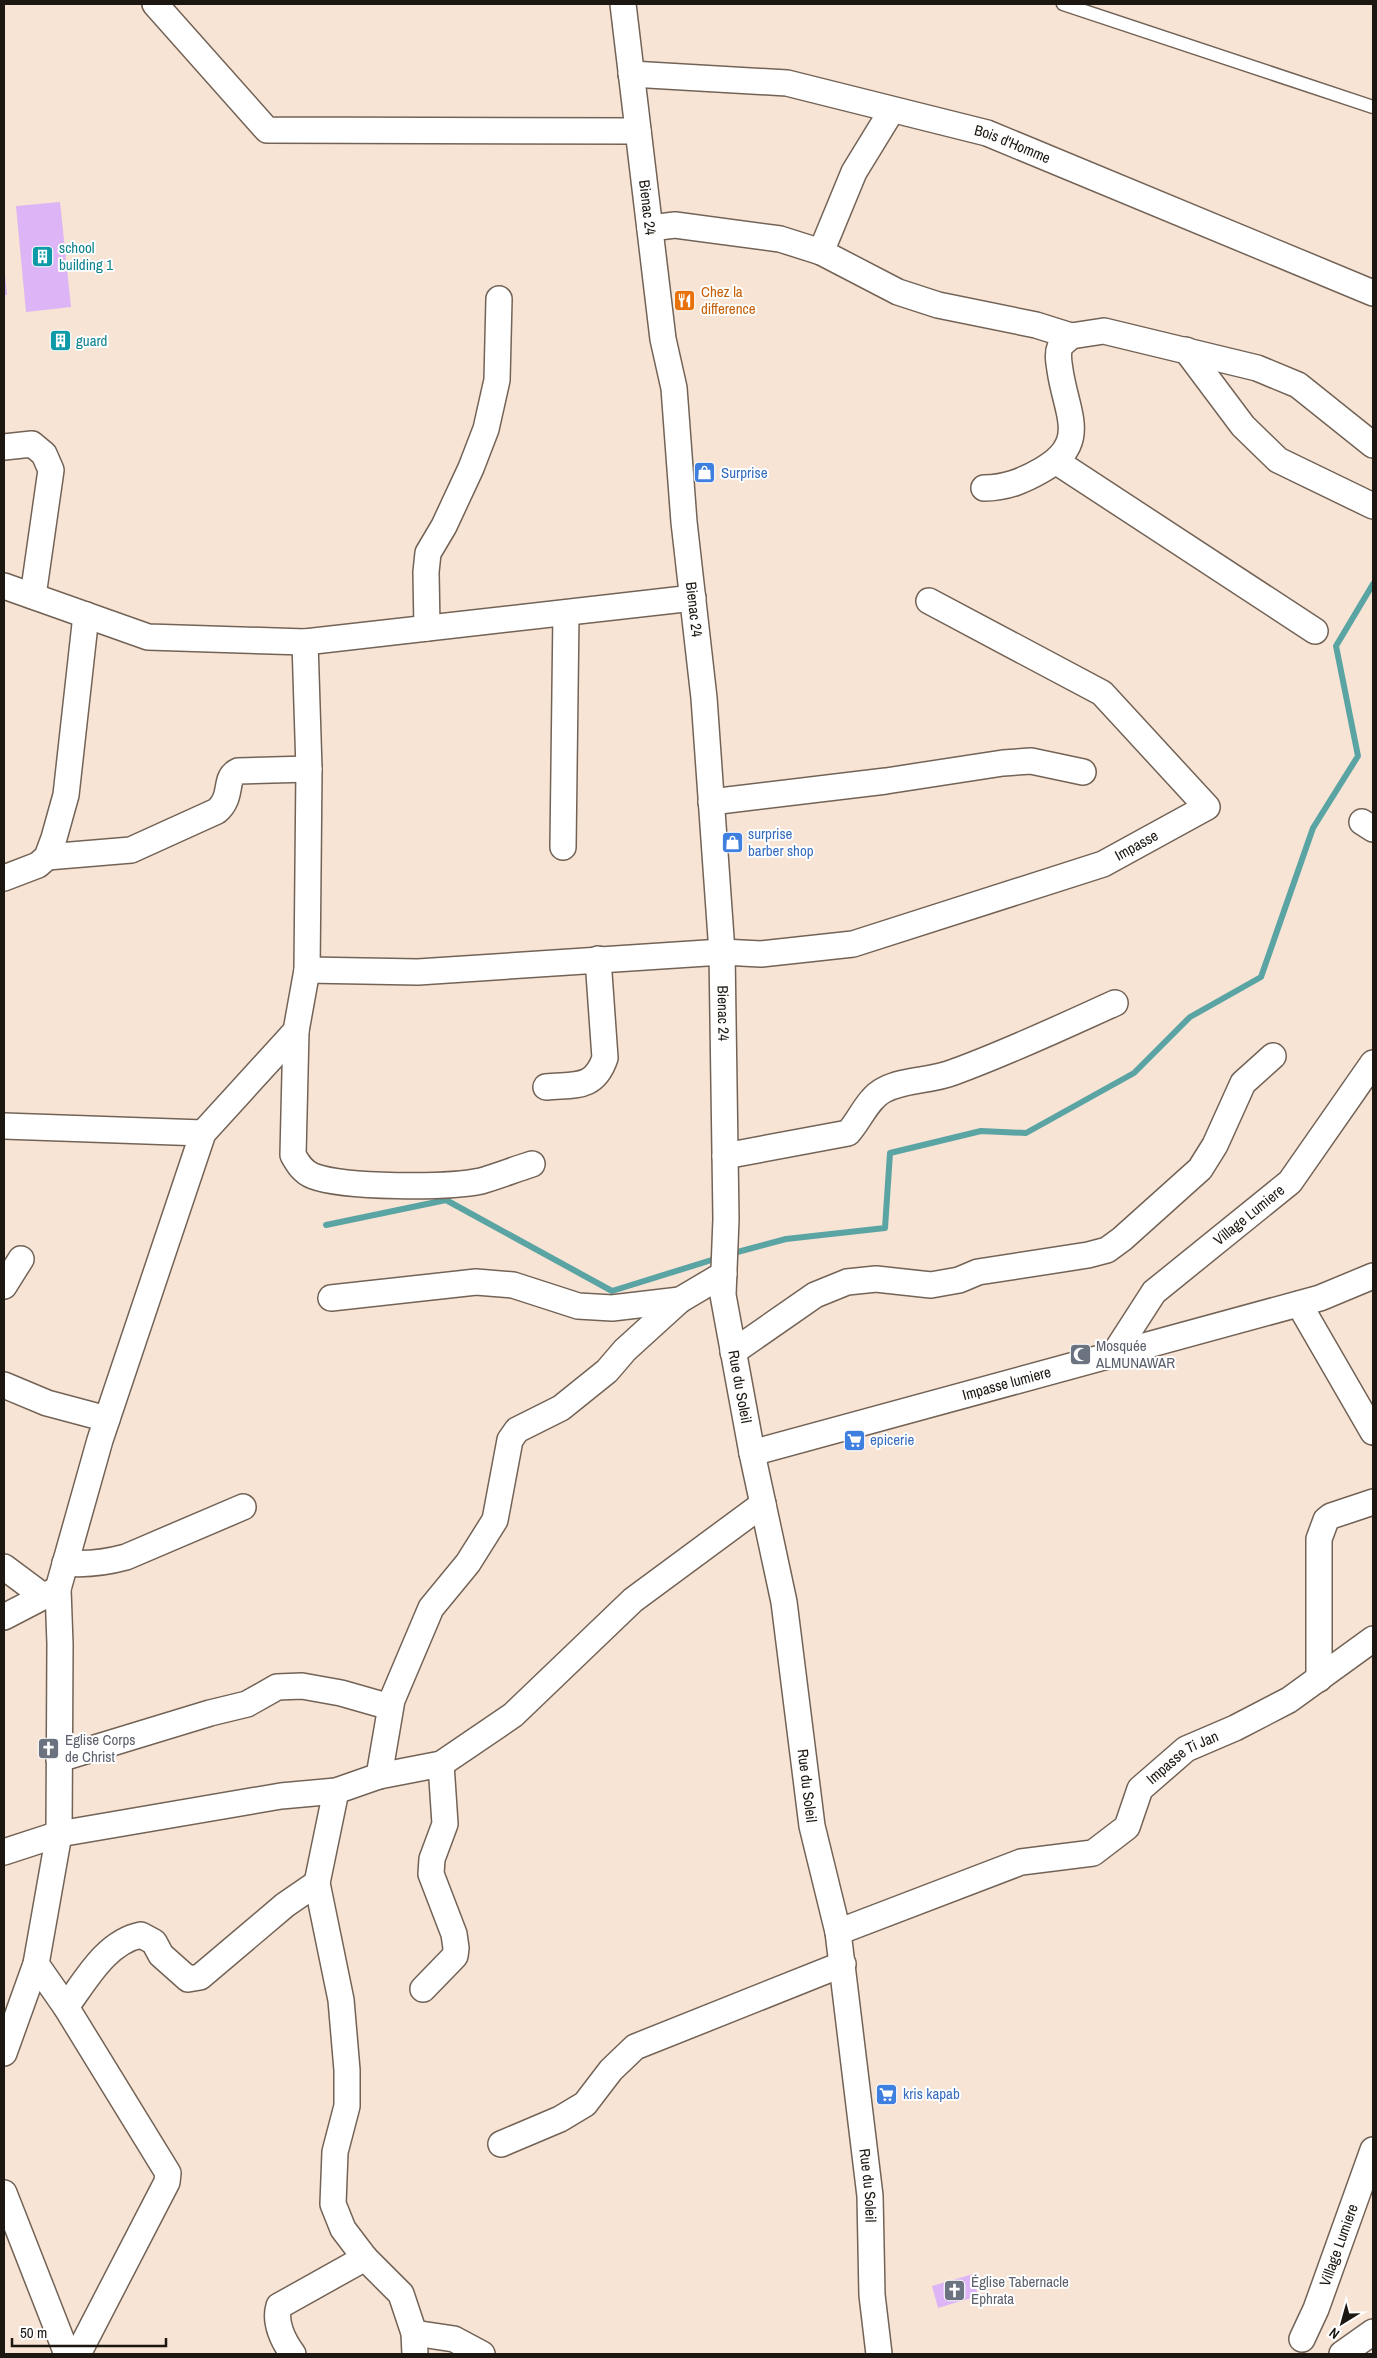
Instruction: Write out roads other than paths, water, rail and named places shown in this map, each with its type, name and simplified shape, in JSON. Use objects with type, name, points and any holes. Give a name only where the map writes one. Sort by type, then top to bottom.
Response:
[{"type":"street","points":[[155,4],[267,130],[638,131]]},
{"type":"street","name":"Bienac 24","points":[[623,4],[663,338],[674,388],[684,522],[704,698],[722,952],[726,1219]]},
{"type":"street","name":"Bois d'Homme","points":[[631,74],[787,83],[988,133],[1373,294]]},
{"type":"street","points":[[821,252],[854,172],[892,110]]},
{"type":"street","points":[[650,228],[675,225],[735,231],[780,239],[821,252],[898,292],[938,305],[1036,325],[1071,336],[1104,331],[1257,368],[1298,385],[1373,445]]},
{"type":"street","points":[[426,628],[428,553],[444,526],[471,468],[486,429],[497,380],[498,299]]},
{"type":"street","points":[[984,488],[1001,488],[1024,481],[1058,462],[1071,442],[1069,410],[1063,391],[1058,360],[1061,346],[1071,336]]},
{"type":"street","points":[[1186,350],[1243,426],[1278,460],[1373,506]]},
{"type":"street","points":[[4,447],[32,444],[44,454],[51,470],[33,596]]},
{"type":"street","points":[[1058,462],[1314,632]]},
{"type":"street","points":[[4,586],[148,637],[305,642],[693,598]]},
{"type":"street","name":"Impasse","points":[[722,952],[761,954],[853,944],[1103,864],[1206,807],[1102,693],[929,601]]},
{"type":"street","points":[[563,847],[566,613]]},
{"type":"street","points":[[4,878],[38,865],[46,857],[66,795],[86,615]]},
{"type":"street","points":[[305,642],[309,768],[307,970],[296,1032],[293,1155],[300,1167],[312,1176],[327,1180],[383,1184],[441,1185],[481,1181],[532,1164]]},
{"type":"street","points":[[711,802],[886,781],[1003,763],[1031,761],[1083,772]]},
{"type":"street","points":[[46,857],[131,850],[217,811],[226,801],[229,782],[234,773],[238,771],[309,768]]},
{"type":"street","points":[[307,970],[418,972],[722,952]]},
{"type":"street","points":[[546,1087],[589,1082],[600,1073],[605,1058],[598,960]]},
{"type":"street","points":[[725,1156],[848,1133],[857,1124],[874,1098],[884,1090],[900,1084],[952,1073],[1022,1045],[1115,1003]]},
{"type":"street","points":[[4,1617],[50,1593],[65,1563],[107,1419],[203,1133],[296,1032]]},
{"type":"street","points":[[733,1352],[815,1295],[847,1282],[876,1279],[931,1285],[959,1280],[978,1272],[1088,1255],[1107,1250],[1122,1239],[1200,1169],[1215,1145],[1243,1083],[1273,1056]]},
{"type":"street","name":"Village Lumiere","points":[[1114,1354],[1154,1292],[1290,1182],[1373,1063]]},
{"type":"street","points":[[4,1126],[203,1133]]},
{"type":"street","name":"Rue du Soleil","points":[[726,1219],[723,1284],[733,1352],[752,1453],[784,1602],[812,1826],[838,1932],[843,1964],[870,2196],[872,2294],[880,2354]]},
{"type":"street","points":[[4,1286],[21,1259]]},
{"type":"street","name":"Impasse lumiere","points":[[752,1453],[1299,1304],[1320,1298],[1373,1276]]},
{"type":"street","points":[[330,1298],[476,1282],[513,1285],[578,1306],[612,1308],[680,1300],[723,1284]]},
{"type":"street","points":[[379,1776],[390,1707],[431,1608],[468,1563],[495,1520],[510,1440],[517,1430],[561,1408],[592,1384],[680,1300]]},
{"type":"street","points":[[1299,1304],[1373,1432]]},
{"type":"street","points":[[4,1384],[47,1403],[107,1419]]},
{"type":"street","points":[[1319,1679],[1321,1534],[1326,1520],[1331,1516],[1373,1502]]},
{"type":"street","points":[[4,1852],[59,1834],[281,1796],[336,1791],[379,1776],[441,1764],[513,1715],[633,1600],[763,1504]]},
{"type":"street","points":[[65,1563],[87,1565],[119,1559],[243,1507]]},
{"type":"street","points":[[4,1567],[50,1593],[60,1644],[59,1834],[36,1964],[4,2054]]},
{"type":"street","name":"Impasse Ti Jan","points":[[838,1932],[1021,1862],[1093,1853],[1127,1827],[1140,1789],[1186,1749],[1235,1728],[1289,1700],[1373,1639]]},
{"type":"street","points":[[60,1759],[210,1713],[247,1704],[277,1687],[302,1686],[340,1693],[390,1707]]},
{"type":"street","points":[[423,1989],[455,1956],[456,1948],[454,1934],[431,1874],[432,1860],[445,1824],[441,1764]]},
{"type":"street","points":[[336,1791],[317,1883],[341,2000],[347,2070],[347,2106],[335,2152],[333,2204],[343,2229],[365,2258],[401,2294],[414,2343],[454,2338],[482,2354]]},
{"type":"street","points":[[66,2007],[104,1957],[126,1938],[141,1935],[154,1942],[162,1955],[188,1979],[200,1977],[285,1905],[317,1883]]},
{"type":"street","points":[[36,1964],[66,2007],[168,2173],[167,2182],[78,2354]]},
{"type":"street","points":[[502,2144],[560,2119],[585,2104],[611,2070],[635,2047],[843,1964]]},
{"type":"street","name":"Village Lumiere","points":[[1302,2338],[1316,2309],[1373,2150]]},
{"type":"street","points":[[4,2193],[67,2354]]},
{"type":"street","points":[[293,2354],[285,2343],[276,2316],[279,2306],[365,2258]]},
{"type":"street","points":[[1342,2354],[1373,2332]]},
{"type":"lane","points":[[1063,4],[1373,107]]},
{"type":"waterway","points":[[730,1254],[786,1239],[885,1228],[890,1153],[981,1131],[1026,1133],[1134,1073],[1190,1017],[1261,977],[1313,828],[1358,756],[1336,646],[1373,584]]},
{"type":"waterway","points":[[326,1225],[446,1200],[612,1291],[718,1258]]},
{"type":"place","name":"school building 1","points":[[43,257]]},
{"type":"place","name":"Chez la difference","points":[[685,301]]},
{"type":"place","name":"guard","points":[[60,341]]},
{"type":"place","name":"Surprise","points":[[705,473]]},
{"type":"place","name":"surprise barber shop","points":[[732,843]]},
{"type":"place","name":"Mosquée ALMUNAWAR","points":[[1080,1355]]},
{"type":"place","name":"epicerie","points":[[854,1440]]},
{"type":"place","name":"Eglise Corps de Christ","points":[[49,1749]]},
{"type":"place","name":"kris kapab","points":[[887,2094]]},
{"type":"place","name":"Église Tabernacle Ephrata","points":[[955,2291]]}]
